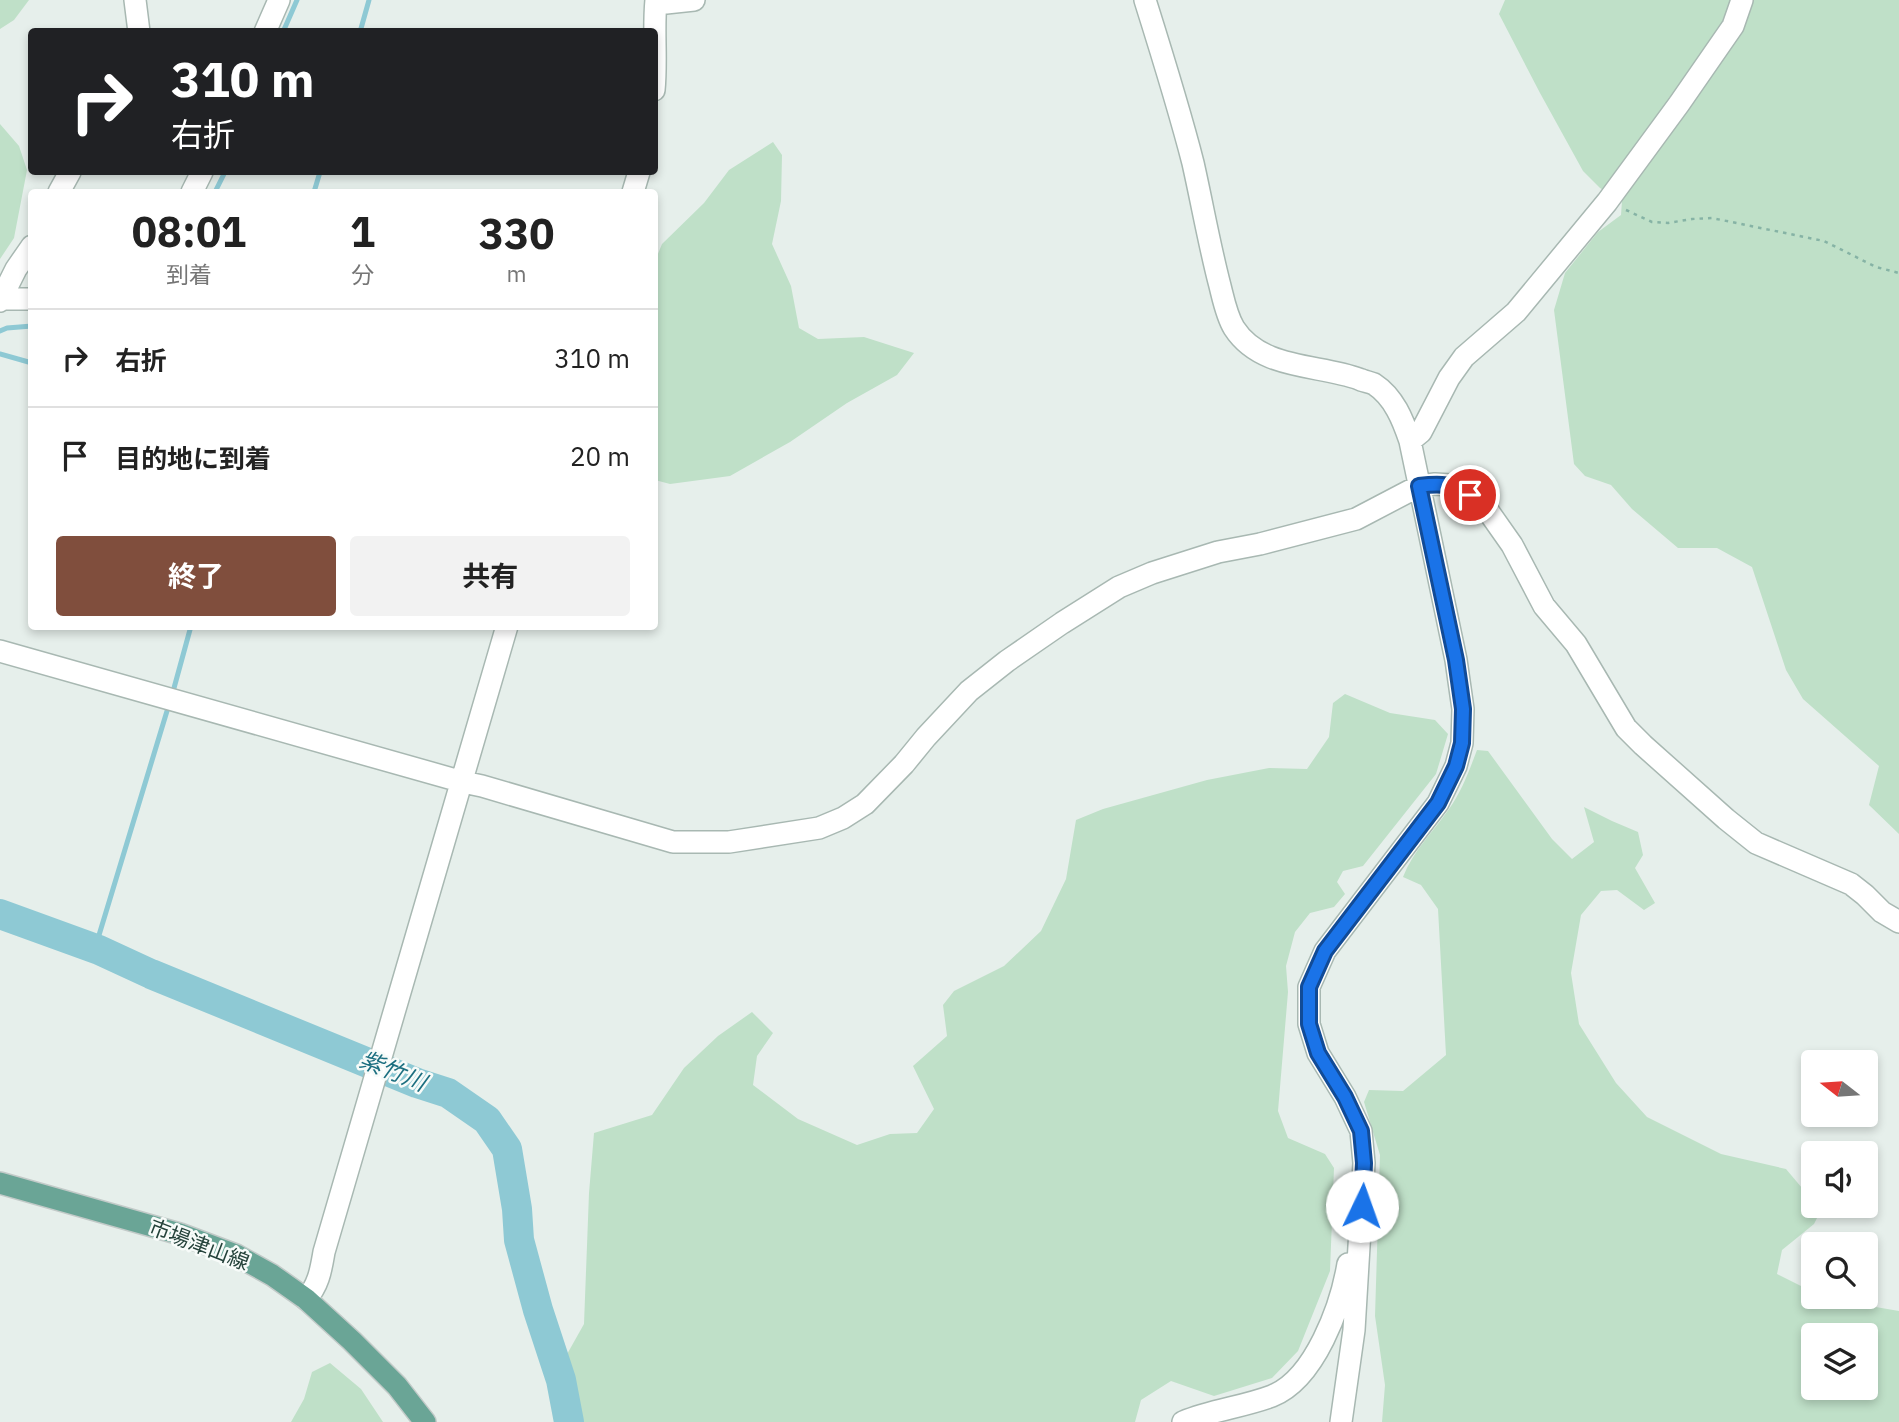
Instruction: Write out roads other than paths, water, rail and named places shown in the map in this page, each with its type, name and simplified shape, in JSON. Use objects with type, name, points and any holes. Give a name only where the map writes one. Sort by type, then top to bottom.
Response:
[{"type":"main road","name":"市場津山線","points":[[0,1183],[191,1238],[236,1255],[272,1275],[306,1299],[397,1386],[425,1422]]},
{"type":"street","points":[[135,0],[138,28]]},
{"type":"street","points":[[267,28],[279,0]]},
{"type":"street","points":[[654,28],[656,1],[666,3],[694,0]]},
{"type":"street","points":[[1146,0],[1193,165],[1212,253],[1234,328],[1249,344],[1268,356],[1373,384],[1389,399],[1402,418],[1410,441],[1456,660],[1463,709],[1462,743],[1456,766],[1438,803],[1325,951],[1309,987],[1309,1024],[1318,1053],[1345,1097],[1361,1131],[1364,1163],[1354,1330],[1341,1422]]},
{"type":"street","points":[[1410,441],[1421,432],[1449,377],[1464,357],[1516,312],[1607,202],[1733,26],[1742,0]]},
{"type":"street","points":[[28,252],[0,300],[28,299]]},
{"type":"street","points":[[0,651],[673,842],[729,842],[819,828],[843,818],[865,804],[969,691],[1051,630],[1119,587],[1152,573],[1218,552],[1356,519],[1419,486],[1451,485],[1486,508],[1513,545],[1545,606],[1591,666],[1626,728],[1643,745],[1756,843],[1851,884],[1882,912],[1899,922]]},
{"type":"street","points":[[306,1299],[313,1292],[319,1278],[324,1252],[506,630]]},
{"type":"street","points":[[1183,1422],[1216,1410],[1274,1395],[1297,1379],[1326,1335],[1341,1296],[1348,1259],[1360,1250]]},
{"type":"waterway","points":[[285,28],[297,0]]},
{"type":"waterway","points":[[361,28],[369,0]]},
{"type":"waterway","points":[[216,189],[224,175]]},
{"type":"waterway","points":[[315,189],[319,175]]},
{"type":"waterway","points":[[0,331],[28,326]]},
{"type":"waterway","points":[[0,354],[28,362]]},
{"type":"waterway","points":[[174,688],[190,630]]},
{"type":"waterway","points":[[96,945],[167,711]]},
{"type":"waterway","name":"紫竹川","points":[[0,914],[99,950],[417,1083],[448,1093],[487,1120],[507,1149],[519,1240],[561,1380],[569,1422]]}]
